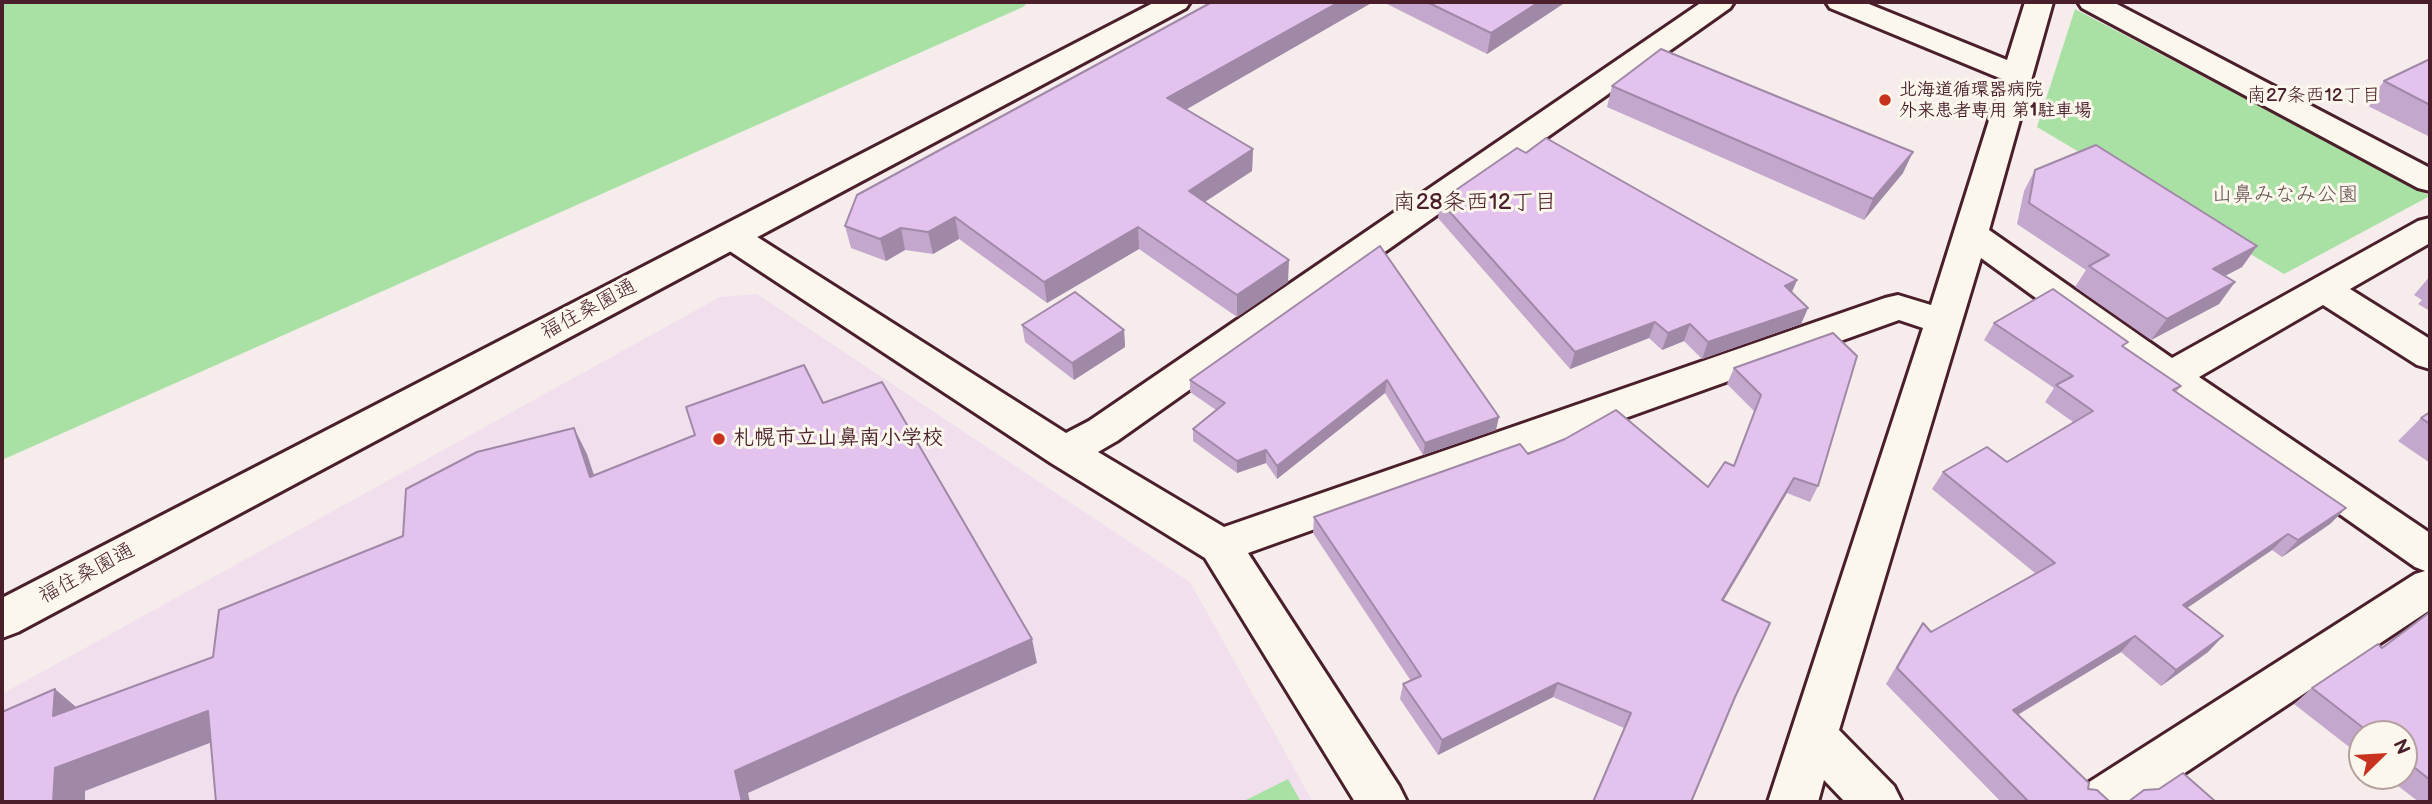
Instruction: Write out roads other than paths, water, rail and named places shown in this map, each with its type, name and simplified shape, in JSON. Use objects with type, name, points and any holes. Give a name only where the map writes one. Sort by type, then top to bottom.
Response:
[{"type":"street","name":"福住桑園通","points":[[2,619],[1175,2]]},
{"type":"street","points":[[1065,452],[1103,431],[1720,2]]},
{"type":"street","points":[[1840,2],[2016,74]]},
{"type":"street","points":[[1793,802],[1971,234],[2039,2]]},
{"type":"street","points":[[2092,2],[2430,181]]},
{"type":"street","points":[[1971,234],[2170,376],[2430,555]]},
{"type":"street","points":[[731,236],[1065,452],[1220,546],[1382,802]]},
{"type":"street","points":[[2170,376],[2322,288],[2422,243]]},
{"type":"street","points":[[2322,288],[2430,356]]},
{"type":"street","points":[[1220,546],[1898,307],[1943,321]]},
{"type":"street","points":[[2100,802],[2430,587]]},
{"type":"street","points":[[1814,736],[1877,802]]},
{"type":"place","name":"北海道循環器病院 外来患者専用 第1駐車場","points":[[1885,100]]},
{"type":"place","name":"札幌市立山鼻南小学校","points":[[719,439]]},
{"type":"district","name":"南27条西12丁目","points":[[2314,96]]},
{"type":"district","name":"南28条西12丁目","points":[[1475,203]]},
{"type":"park label","name":"山鼻みなみ公園","points":[[2285,196]]}]
